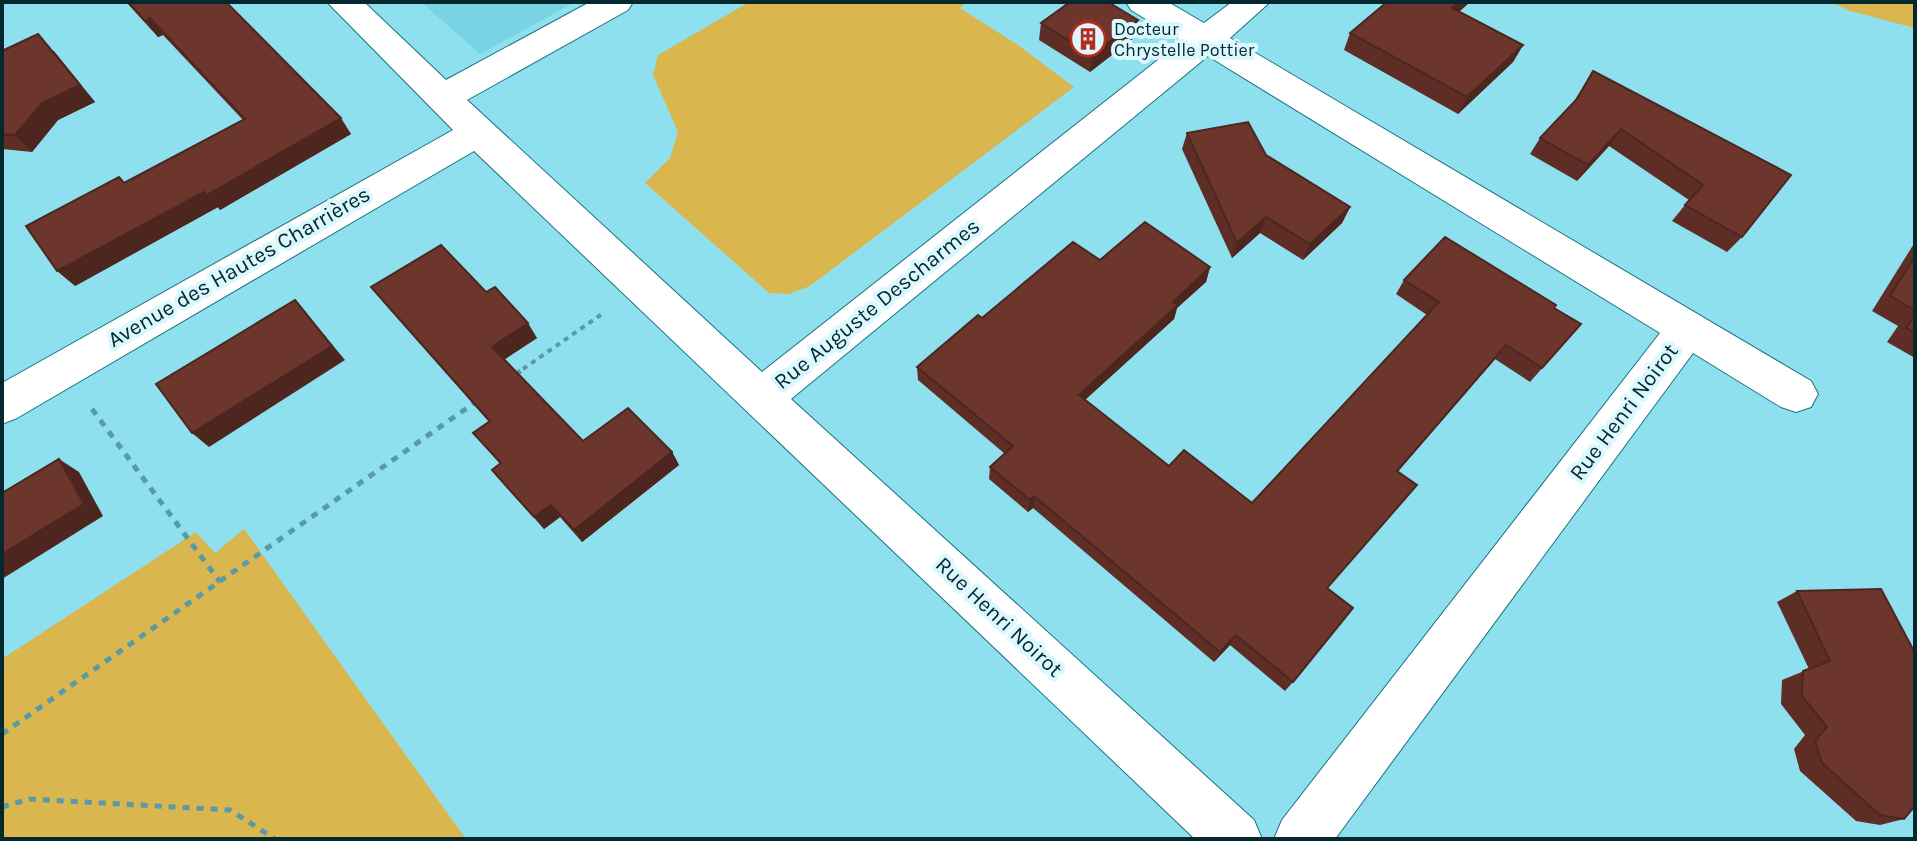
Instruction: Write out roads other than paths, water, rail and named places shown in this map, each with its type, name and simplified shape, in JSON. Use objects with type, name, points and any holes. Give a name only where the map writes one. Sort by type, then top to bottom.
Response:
[{"type":"street","name":"Rue Auguste Descharmes","points":[[344,2],[442,98],[762,397],[1253,2]]},
{"type":"street","points":[[442,98],[616,2]]},
{"type":"street","name":"Rue Henri Noirot","points":[[1143,2],[1796,394]]},
{"type":"street","name":"Avenue des Hautes Charrières","points":[[2,405],[478,132]]},
{"type":"street","name":"Rue Henri Noirot","points":[[1301,839],[1687,329]]},
{"type":"street","name":"Rue Henri Noirot","points":[[762,397],[1235,839]]},
{"type":"place","name":"Docteur Chrystelle Pottier","points":[[1088,39]]}]
